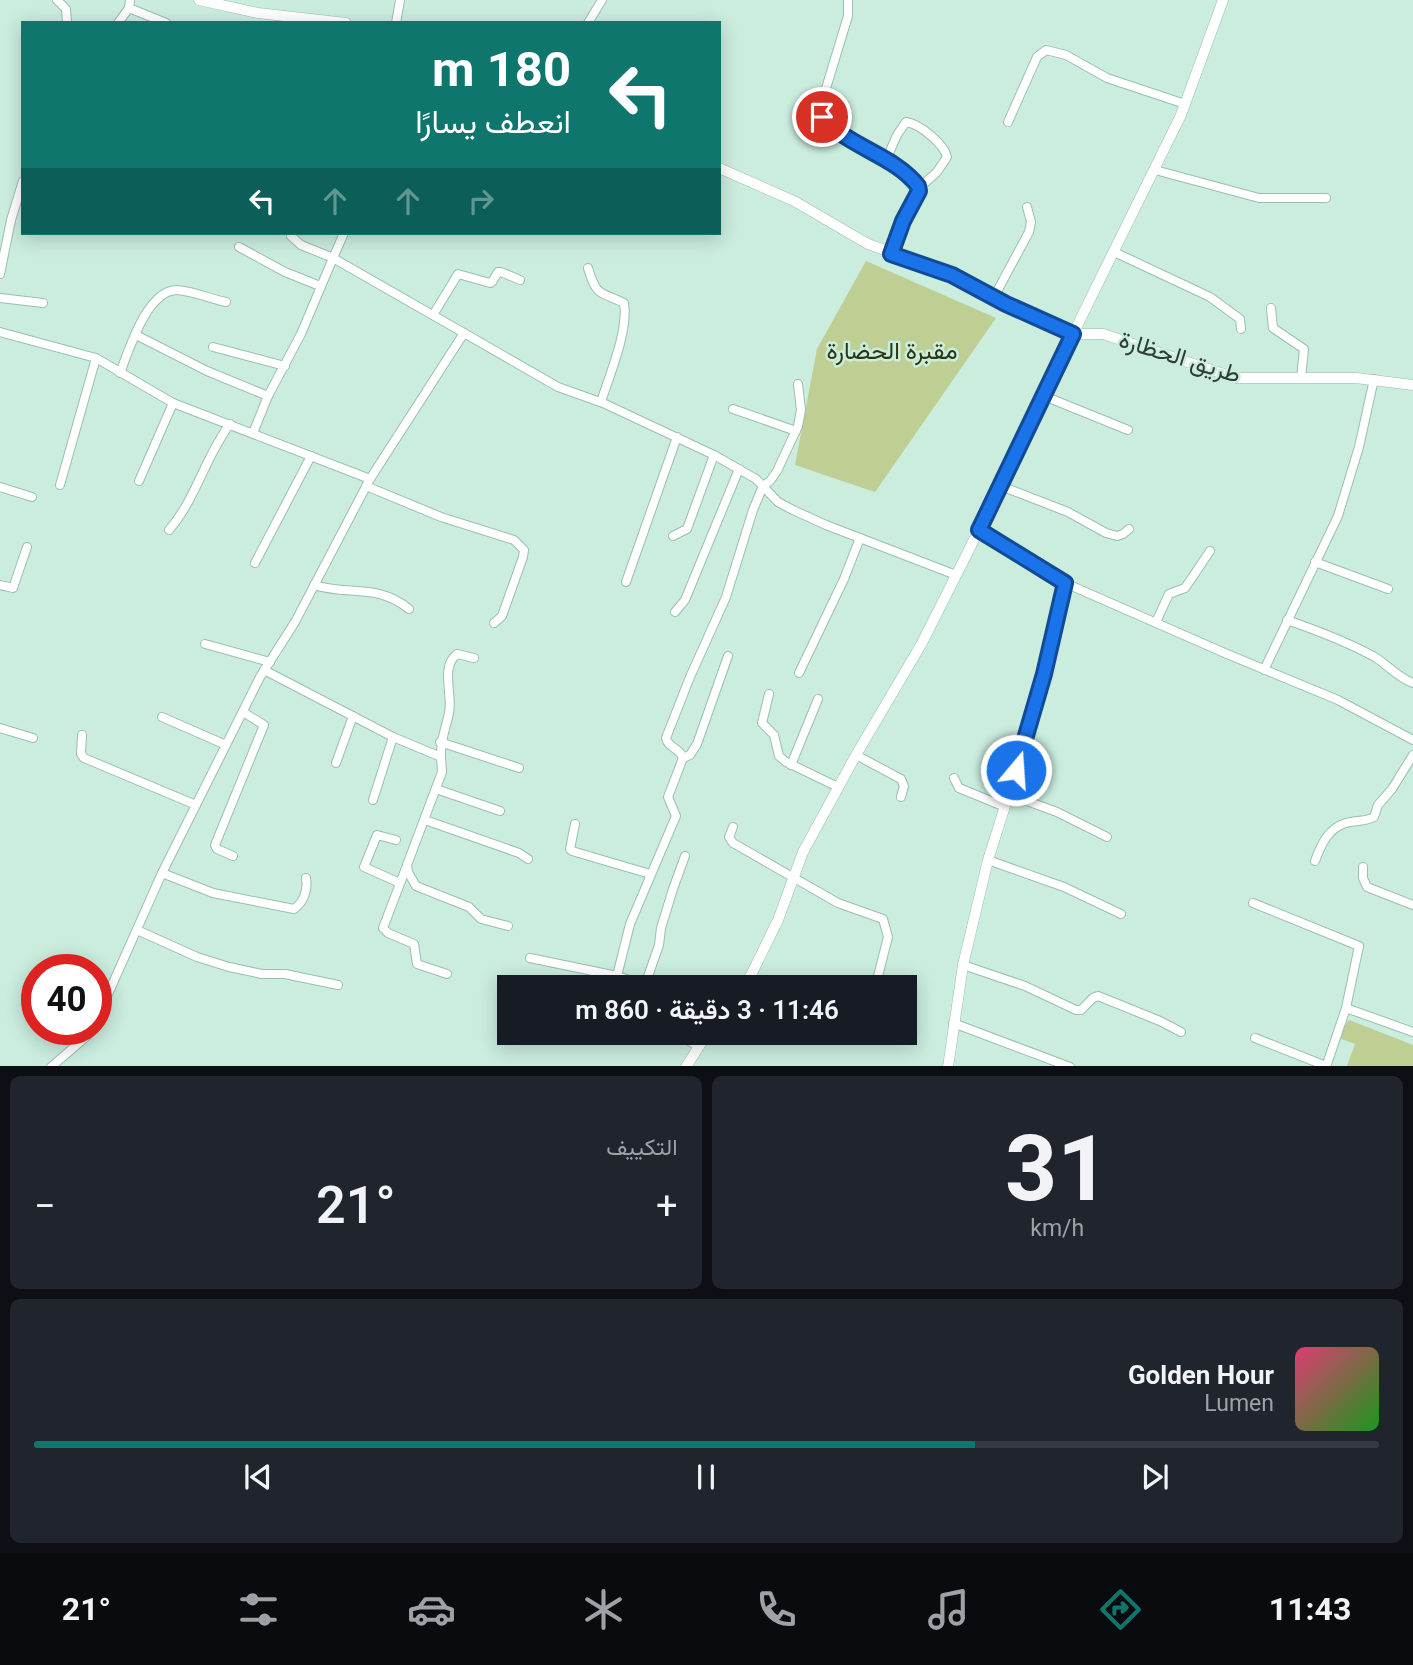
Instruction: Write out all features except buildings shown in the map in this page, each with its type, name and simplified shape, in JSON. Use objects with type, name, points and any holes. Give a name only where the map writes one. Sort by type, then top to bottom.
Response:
[{"type":"street","points":[[57,0],[65,9],[67,21]]},
{"type":"street","points":[[199,0],[258,13],[328,21]]},
{"type":"street","points":[[396,21],[400,0]]},
{"type":"street","points":[[589,21],[602,0]]},
{"type":"street","points":[[848,0],[848,16],[820,112],[837,130],[886,160],[910,177],[919,188]]},
{"type":"street","points":[[749,975],[768,942],[803,852],[922,643],[1001,486],[1185,104],[1223,0]]},
{"type":"street","points":[[119,21],[130,4],[162,21]]},
{"type":"street","points":[[1008,122],[1037,57],[1046,50],[1066,55],[1107,78],[1185,104]]},
{"type":"street","points":[[886,160],[906,122],[915,124],[943,148],[947,157],[919,188],[891,254]]},
{"type":"street","points":[[721,169],[785,197],[859,239],[891,254],[952,275],[1073,334]]},
{"type":"street","points":[[1154,170],[1259,198],[1326,198]]},
{"type":"street","points":[[0,274],[2,258],[20,203]]},
{"type":"street","points":[[994,297],[1029,232],[1031,222],[1027,207]]},
{"type":"street","points":[[253,433],[268,396],[301,334],[343,235]]},
{"type":"street","points":[[291,236],[301,245],[333,258],[558,387],[601,402],[714,455],[763,486],[784,506],[957,575]]},
{"type":"street","points":[[239,247],[285,272],[320,286]]},
{"type":"street","points":[[1114,252],[1210,297],[1240,318],[1241,329]]},
{"type":"street","points":[[587,268],[603,296],[624,303],[625,309],[619,342],[601,402]]},
{"type":"street","points":[[433,316],[458,274],[490,283],[498,272],[501,272],[520,280]]},
{"type":"street","points":[[120,373],[136,335],[156,299],[165,292],[177,290],[226,303]]},
{"type":"street","points":[[0,298],[43,303]]},
{"type":"street","points":[[1271,308],[1271,323],[1276,331],[1305,351],[1301,378]]},
{"type":"street","points":[[0,331],[96,358],[173,403],[311,456],[440,517],[514,540],[524,550],[523,557],[502,616],[494,623]]},
{"type":"street","points":[[112,985],[162,873],[264,670],[295,622],[368,482],[464,333]]},
{"type":"street","name":"طريق الحظارة","points":[[1073,334],[1103,334],[1236,377],[1374,379],[1413,386]]},
{"type":"street","points":[[136,335],[186,362],[268,396]]},
{"type":"street","points":[[213,347],[285,366]]},
{"type":"street","points":[[60,485],[96,358]]},
{"type":"street","points":[[1264,670],[1338,516],[1359,447],[1374,379]]},
{"type":"street","points":[[617,975],[630,923],[676,815],[668,797],[682,758],[680,752],[667,743],[666,738],[726,597],[747,525],[763,486],[774,476],[796,431],[801,410],[798,384]]},
{"type":"street","points":[[1044,396],[1128,430]]},
{"type":"street","points":[[139,481],[173,403]]},
{"type":"street","points":[[733,408],[796,431]]},
{"type":"street","points":[[169,530],[184,510],[230,424]]},
{"type":"street","points":[[626,582],[677,437]]},
{"type":"street","points":[[673,536],[686,531],[714,455]]},
{"type":"street","points":[[255,563],[311,456]]},
{"type":"street","points":[[675,612],[685,600],[739,469]]},
{"type":"street","points":[[0,486],[32,497]]},
{"type":"street","points":[[1001,486],[1068,512],[1106,533],[1117,536],[1129,529]]},
{"type":"street","points":[[979,530],[1065,583],[1357,709],[1413,740]]},
{"type":"street","points":[[799,673],[844,579],[860,538]]},
{"type":"street","points":[[0,585],[11,589],[15,585],[27,547]]},
{"type":"street","points":[[1156,622],[1169,594],[1185,588],[1210,551]]},
{"type":"street","points":[[1315,562],[1388,589]]},
{"type":"street","points":[[948,1066],[963,965],[988,860],[1037,701],[1065,583]]},
{"type":"street","points":[[314,584],[324,588],[381,593],[409,609]]},
{"type":"street","points":[[1287,620],[1351,645],[1380,660],[1396,674],[1413,683]]},
{"type":"street","points":[[205,643],[270,662]]},
{"type":"street","points":[[447,974],[417,964],[414,944],[385,930],[387,914],[443,767],[440,742],[450,712],[448,674],[452,660],[460,653],[474,658]]},
{"type":"street","points":[[682,758],[690,755],[697,744],[728,656]]},
{"type":"street","points":[[264,670],[393,737],[441,757]]},
{"type":"street","points":[[769,694],[762,723],[776,737],[779,756],[791,765],[838,787]]},
{"type":"street","points":[[791,765],[818,699]]},
{"type":"street","points":[[233,856],[217,849],[215,845],[264,725],[243,712]]},
{"type":"street","points":[[336,763],[352,716]]},
{"type":"street","points":[[162,717],[226,745]]},
{"type":"street","points":[[0,728],[33,738]]},
{"type":"street","points":[[82,735],[81,754],[84,758],[196,805]]},
{"type":"street","points":[[373,800],[393,737]]},
{"type":"street","points":[[440,742],[519,768]]},
{"type":"street","points":[[856,755],[901,779],[904,786],[901,797]]},
{"type":"street","points":[[1315,861],[1322,844],[1334,829],[1346,823],[1374,817],[1378,805],[1392,789],[1413,755]]},
{"type":"street","points":[[1402,771],[1413,776]]},
{"type":"street","points":[[954,778],[959,788],[1003,806]]},
{"type":"street","points":[[436,789],[500,811]]},
{"type":"street","points":[[1008,794],[1057,812],[1107,837]]},
{"type":"street","points":[[425,820],[519,853],[528,859]]},
{"type":"street","points":[[575,824],[570,849],[572,851],[650,874]]},
{"type":"street","points":[[733,827],[729,834],[730,841],[838,903],[884,920],[888,937],[878,975]]},
{"type":"street","points":[[396,840],[377,835],[364,867],[400,883]]},
{"type":"street","points":[[651,975],[660,932],[685,856]]},
{"type":"street","points":[[988,860],[1055,883],[1121,914]]},
{"type":"street","points":[[407,865],[416,886],[469,907],[481,919],[508,926]]},
{"type":"street","points":[[1363,867],[1364,884],[1367,887],[1413,905]]},
{"type":"street","points":[[162,873],[213,893],[294,909],[303,901],[306,877]]},
{"type":"street","points":[[1254,903],[1359,946],[1346,1008],[1326,1066],[1255,1038]]},
{"type":"street","points":[[136,930],[197,957],[229,967],[338,985]]},
{"type":"street","points":[[530,958],[612,975]]},
{"type":"street","points":[[963,965],[1025,986],[1076,1010],[1080,1010],[1098,996],[1181,1032]]},
{"type":"street","points":[[1346,1008],[1413,1032]]},
{"type":"street","points":[[953,1023],[1070,1066]]},
{"type":"street","points":[[51,1066],[76,1045]]},
{"type":"street","points":[[686,1066],[698,1046]]},
{"type":"green space","name":"مقبرة الحضارة","points":[[866,261],[996,318],[875,492],[795,465],[817,349]]},
{"type":"green space","points":[[1349,1020],[1413,1045],[1413,1066],[1347,1066],[1355,1044],[1336,1037]]},
{"type":"route","points":[[822,117],[837,130],[897,167],[918,186],[919,191],[903,221],[891,254],[952,275],[1006,304],[1073,334],[979,530],[1065,583],[1034,714],[1016,770]]}]
